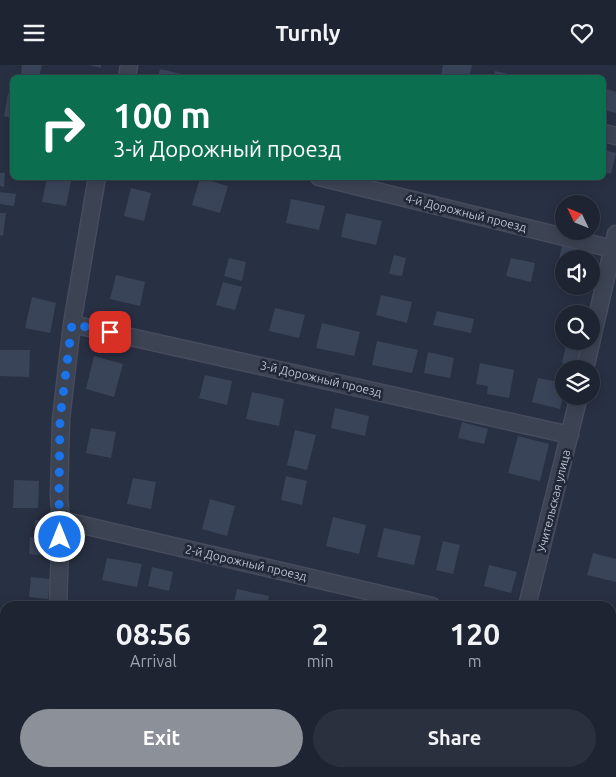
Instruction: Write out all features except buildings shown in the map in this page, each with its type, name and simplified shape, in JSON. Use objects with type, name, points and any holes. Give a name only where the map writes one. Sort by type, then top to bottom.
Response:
[{"type":"street","points":[[58,601],[61,520],[59,496],[60,419],[72,324],[96,180]]},
{"type":"street","name":"4-й Дорожный проезд","points":[[333,180],[614,241]]},
{"type":"street","points":[[588,360],[614,241]]},
{"type":"street","name":"3-й Дорожный проезд","points":[[72,324],[570,435]]},
{"type":"street","name":"Учительская улица","points":[[528,601],[577,405]]},
{"type":"street","name":"2-й Дорожный проезд","points":[[61,520],[410,601]]},
{"type":"route","points":[[60,537],[60,419],[72,324],[110,332]]}]
